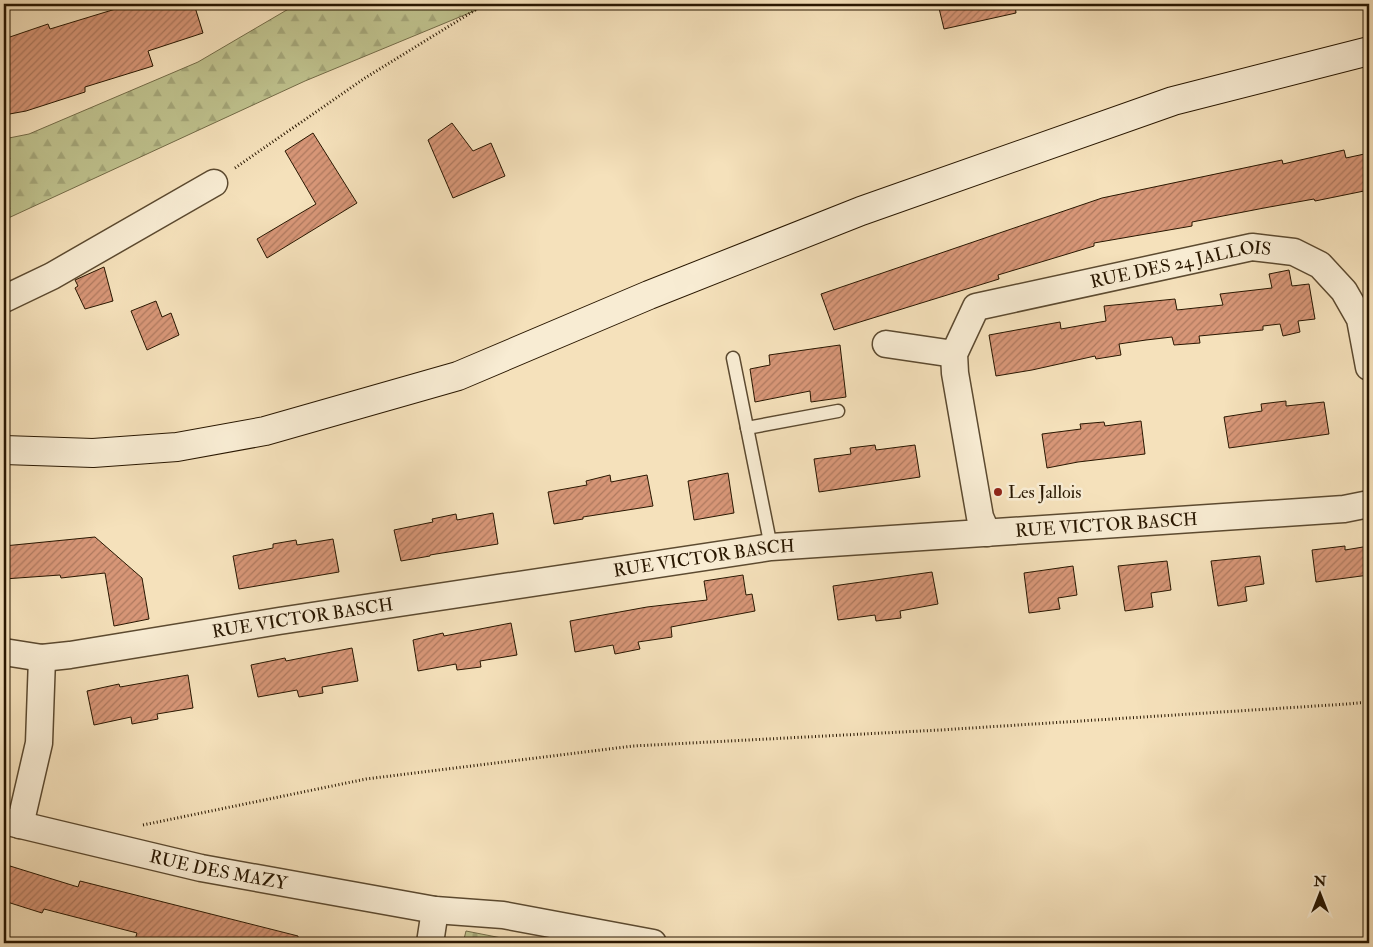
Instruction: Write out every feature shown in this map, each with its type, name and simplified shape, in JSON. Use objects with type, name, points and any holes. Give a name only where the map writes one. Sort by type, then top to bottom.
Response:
[{"type":"main road","points":[[4,450],[93,453],[177,447],[265,431],[458,376],[649,295],[861,211],[1173,101],[1369,51]]},
{"type":"street","points":[[4,299],[52,276],[214,183]]},
{"type":"street","name":"RUE DES 24 JALLOIS","points":[[986,533],[979,507],[955,373],[954,354],[976,307],[1252,247],[1294,252],[1320,265],[1344,291],[1360,319],[1369,367]]},
{"type":"street","points":[[886,344],[954,354]]},
{"type":"street","name":"RUE VICTOR BASCH","points":[[4,652],[42,658],[771,547],[851,540],[1344,509],[1369,504]]},
{"type":"street","points":[[12,823],[39,743],[42,658]]},
{"type":"street","name":"RUE DES MAZY","points":[[12,823],[201,868],[435,910],[503,915],[653,943]]},
{"type":"street","points":[[430,943],[435,910]]},
{"type":"lane","points":[[733,358],[771,547]]},
{"type":"lane","points":[[747,428],[838,411]]},
{"type":"path","points":[[214,183],[365,78],[485,4]]},
{"type":"path","points":[[135,827],[366,779],[633,746],[940,730],[1369,702]]},
{"type":"green space","points":[[297,4],[491,4],[305,81],[4,220],[4,139],[29,134],[198,62]]},
{"type":"green space","points":[[466,931],[527,943],[463,943]]},
{"type":"building","points":[[132,4],[194,4],[203,33],[148,51],[153,66],[85,87],[85,92],[26,111],[4,115],[4,39],[48,24],[50,29]]},
{"type":"building","points":[[938,4],[1015,4],[1016,13],[944,29]]},
{"type":"building","points":[[452,123],[473,151],[491,143],[505,176],[453,198],[428,140]]},
{"type":"building","points":[[313,133],[357,203],[267,258],[257,239],[316,204],[285,151]]},
{"type":"building","points":[[1344,150],[1346,158],[1369,153],[1369,190],[1315,201],[1314,199],[1264,208],[1192,222],[1192,226],[1094,243],[1094,246],[998,275],[999,279],[834,330],[821,294],[1102,198],[1282,160],[1283,164]]},
{"type":"building","points":[[104,267],[113,301],[85,309],[75,288],[78,286],[75,280]]},
{"type":"building","points":[[1289,270],[1292,286],[1309,284],[1315,319],[1298,321],[1300,332],[1283,336],[1280,324],[1263,326],[1263,330],[1199,336],[1200,343],[1174,345],[1172,337],[1146,340],[1119,344],[1121,355],[1096,359],[1095,356],[996,376],[989,335],[1060,322],[1061,329],[1106,321],[1104,306],[1175,299],[1177,310],[1223,305],[1220,294],[1272,288],[1269,274]]},
{"type":"building","points":[[156,301],[162,317],[171,313],[179,335],[147,350],[131,311]]},
{"type":"building","points":[[840,345],[846,397],[811,402],[810,391],[755,402],[750,369],[770,365],[769,355]]},
{"type":"building","points":[[1286,401],[1286,406],[1324,402],[1329,434],[1229,448],[1224,417],[1262,411],[1261,404]]},
{"type":"building","points":[[1141,421],[1145,454],[1078,462],[1047,468],[1042,434],[1081,429],[1080,424],[1104,422],[1105,426]]},
{"type":"building","points":[[875,445],[876,450],[915,445],[920,477],[819,492],[814,459],[851,454],[850,448]]},
{"type":"building","points":[[728,473],[734,513],[694,520],[688,481]]},
{"type":"building","points":[[610,475],[611,482],[647,475],[653,506],[583,517],[583,519],[554,524],[548,492],[587,485],[586,481]]},
{"type":"building","points":[[493,513],[498,544],[401,561],[394,530],[433,522],[432,519],[456,514],[457,520]]},
{"type":"building","points":[[95,537],[142,578],[149,619],[114,626],[105,573],[61,578],[60,575],[4,579],[4,546]]},
{"type":"building","points":[[333,539],[339,572],[239,589],[233,556],[273,548],[273,544],[296,540],[297,545]]},
{"type":"building","points":[[1345,546],[1345,550],[1369,546],[1369,575],[1316,582],[1312,550]]},
{"type":"building","points":[[1260,556],[1264,584],[1245,587],[1247,601],[1218,606],[1211,561]]},
{"type":"building","points":[[1167,561],[1171,590],[1151,593],[1153,607],[1125,611],[1118,566]]},
{"type":"building","points":[[1073,566],[1077,595],[1058,598],[1060,609],[1029,613],[1024,573]]},
{"type":"building","points":[[932,572],[938,604],[900,611],[901,618],[876,621],[875,615],[838,620],[833,586]]},
{"type":"building","points":[[743,575],[746,595],[752,594],[755,611],[671,627],[672,637],[638,642],[640,649],[615,654],[613,645],[575,652],[570,621],[647,607],[707,600],[704,581]]},
{"type":"building","points":[[511,623],[517,655],[480,661],[481,667],[457,670],[456,664],[418,671],[413,640],[443,633],[444,636]]},
{"type":"building","points":[[352,648],[358,681],[322,687],[323,693],[299,697],[297,690],[258,697],[251,665],[285,658],[286,661]]},
{"type":"building","points":[[188,675],[193,708],[157,714],[158,719],[132,724],[131,717],[94,725],[87,691],[119,684],[120,687]]},
{"type":"building","points":[[10,866],[78,887],[80,881],[298,936],[298,943],[134,943],[137,933],[44,909],[42,913],[4,901],[4,885]]},
{"type":"place","name":"Les Jallois","points":[[998,492]]}]
